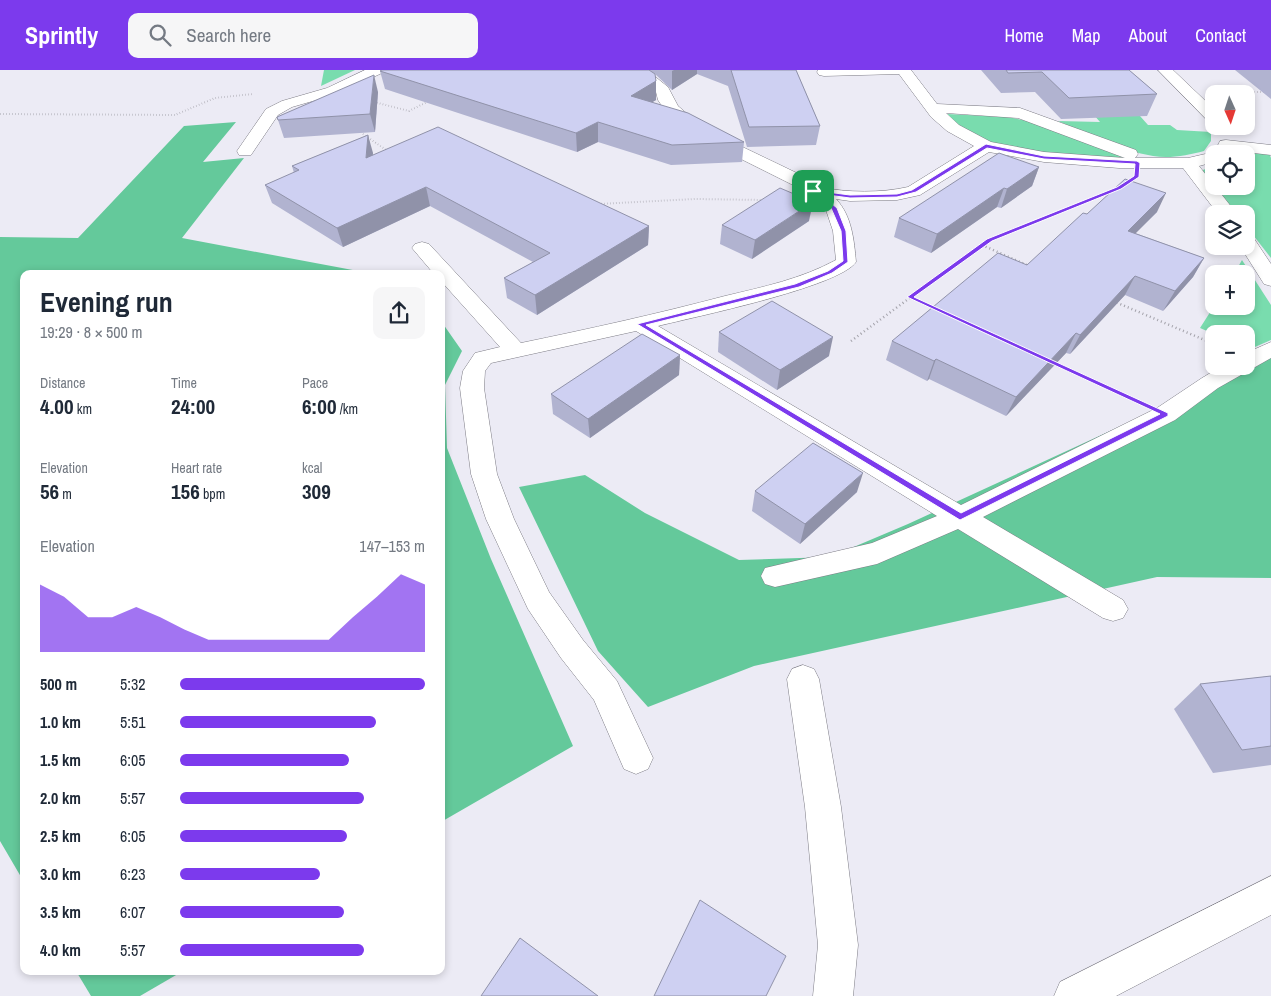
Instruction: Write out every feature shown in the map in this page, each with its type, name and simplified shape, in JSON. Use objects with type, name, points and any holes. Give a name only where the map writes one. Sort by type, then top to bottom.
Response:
[{"type":"street","points":[[245,151],[272,112],[287,104],[332,91],[377,70]]},
{"type":"street","points":[[629,70],[648,78],[663,90],[666,100],[672,109],[699,132],[797,180],[834,208],[843,231],[846,262],[830,272],[797,285],[640,324],[483,358],[474,371],[472,388],[484,474],[500,519],[538,600],[572,649],[606,691],[636,758]]},
{"type":"street","points":[[824,72],[903,70],[932,108],[953,128],[986,146],[1044,157],[1137,163],[1188,163],[1205,159]]},
{"type":"street","points":[[1165,70],[1205,109]]},
{"type":"street","points":[[932,108],[1020,112],[1109,148],[1161,163]]},
{"type":"street","points":[[819,195],[897,195],[914,191],[986,146]]},
{"type":"street","points":[[1255,150],[1271,150]]},
{"type":"street","points":[[1188,163],[1221,205]]},
{"type":"street","points":[[422,248],[442,270]]},
{"type":"street","points":[[1255,255],[1271,280]]},
{"type":"street","points":[[445,273],[516,351]]},
{"type":"street","points":[[640,324],[1113,609]]},
{"type":"street","points":[[1255,358],[1271,349]]},
{"type":"street","points":[[775,576],[876,553],[960,517],[1166,414],[1224,375]]},
{"type":"street","points":[[803,680],[823,807],[838,945],[833,996]]},
{"type":"street","points":[[1074,996],[1271,895]]},
{"type":"path","points":[[332,91],[410,111],[434,99]]},
{"type":"path","points":[[1188,93],[1271,92]]},
{"type":"path","points":[[0,114],[175,115],[215,98],[246,94],[306,100]]},
{"type":"path","points":[[363,134],[395,156]]},
{"type":"path","points":[[851,341],[990,240],[1119,188],[1137,177],[1137,163]]},
{"type":"path","points":[[596,204],[819,195]]},
{"type":"path","points":[[982,245],[1035,268]]},
{"type":"path","points":[[910,297],[936,309]]},
{"type":"path","points":[[1107,298],[1205,340]]},
{"type":"path","points":[[1051,362],[1166,414]]},
{"type":"green space","points":[[324,70],[355,70],[321,86]]},
{"type":"green space","points":[[1132,107],[1148,125],[1170,125],[1177,130],[1205,132],[1205,135],[1211,135],[1211,141],[1208,145],[1205,145],[1204,151],[1172,157],[1159,157],[1141,154],[1116,146],[1058,121],[1100,122],[1088,108]]},
{"type":"green space","points":[[947,114],[1007,117],[1039,123],[1130,160],[1059,155],[1005,146],[981,138],[961,128]]},
{"type":"green space","points":[[236,122],[203,162],[244,158],[182,238],[353,270],[20,270],[20,875],[0,841],[0,237],[78,238],[184,126]]},
{"type":"green space","points":[[1255,152],[1269,153],[1271,158],[1271,258],[1255,238],[1255,205],[1228,205],[1220,195],[1255,195]]},
{"type":"green space","points":[[1205,169],[1205,177],[1200,171]]},
{"type":"green space","points":[[1255,280],[1271,305],[1271,340],[1255,347],[1255,325],[1205,325],[1205,330],[1200,328],[1208,315],[1255,315]]},
{"type":"green space","points":[[445,327],[462,351],[445,385]]},
{"type":"green space","points":[[1271,357],[1271,578],[1157,577],[754,666],[648,707],[598,651],[519,487],[585,475],[645,513],[739,560],[830,557],[908,524],[1232,375],[1255,375],[1255,364]]},
{"type":"green space","points":[[445,385],[447,448],[491,559],[573,746],[445,820]]},
{"type":"green space","points":[[78,975],[176,975],[140,996],[91,996]]},
{"type":"building","points":[[649,70],[655,74],[656,81],[631,96],[688,113],[744,142],[672,145],[598,122],[576,133],[380,71]]},
{"type":"building","points":[[731,70],[796,70],[820,126],[749,127]]},
{"type":"building","points":[[1006,70],[1129,70],[1157,94],[1069,98],[1042,72],[1008,73]]},
{"type":"building","points":[[374,75],[370,114],[278,120],[277,117]]},
{"type":"building","points":[[438,127],[649,226],[535,295],[504,278],[550,253],[426,187],[337,228],[265,185],[299,170],[292,166],[368,135],[366,158]]},
{"type":"building","points":[[999,153],[1039,167],[1007,189],[1004,188],[937,234],[899,218]]},
{"type":"building","points":[[1125,179],[1166,193],[1128,231],[1204,258],[1175,291],[1135,276],[1080,335],[1076,333],[1016,397],[936,359],[934,361],[892,341],[998,253],[1027,265],[1083,213],[1087,214]]},
{"type":"building","points":[[780,188],[813,202],[755,240],[722,225]]},
{"type":"building","points":[[772,301],[833,337],[780,370],[719,332]]},
{"type":"building","points":[[642,334],[680,355],[588,419],[551,394]]},
{"type":"building","points":[[813,443],[863,473],[805,524],[755,491]]},
{"type":"building","points":[[1271,676],[1271,746],[1242,750],[1200,684]]},
{"type":"building","points":[[700,900],[786,956],[766,996],[654,996]]},
{"type":"building","points":[[520,938],[598,996],[481,996]]},
{"type":"route","points":[[986,146],[1014,153],[1044,157],[1137,163],[1137,177],[1119,188],[990,240],[910,297],[1166,414],[960,517],[640,324],[797,285],[830,272],[846,262],[843,231],[834,208],[813,191],[875,197],[914,191],[986,146]]}]
